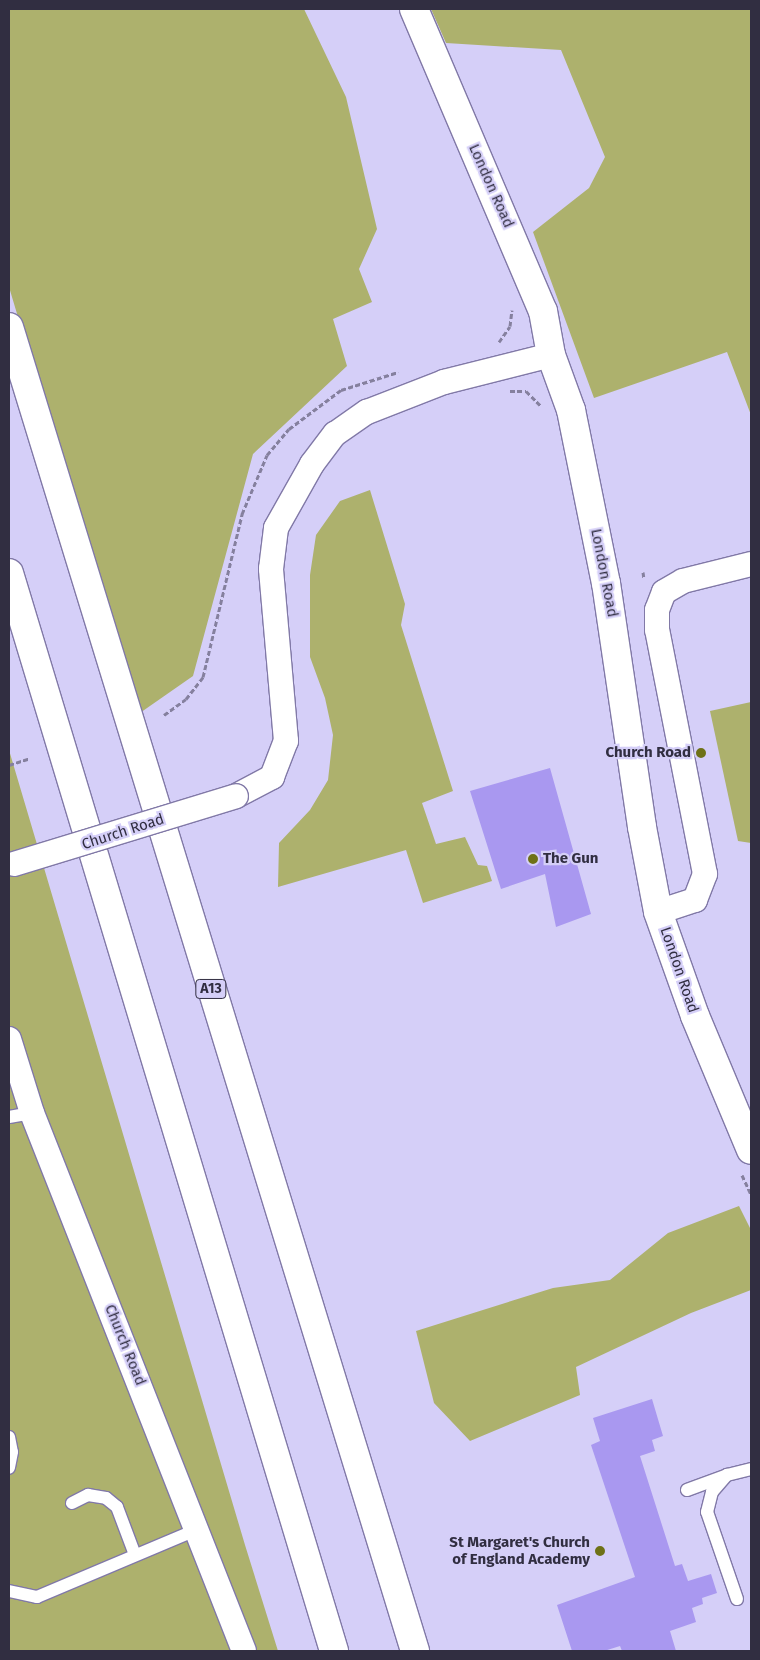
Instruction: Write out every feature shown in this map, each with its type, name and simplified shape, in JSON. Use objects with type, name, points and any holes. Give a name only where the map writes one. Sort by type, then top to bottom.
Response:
[{"type":"main road","name":"London Road","points":[[414,9],[531,276],[543,311],[551,355],[571,410],[606,583],[642,827],[658,912],[695,1016],[751,1150]]},
{"type":"main road","name":"A13","points":[[9,327],[415,1651]]},
{"type":"main road","points":[[9,572],[334,1651]]},
{"type":"street","name":"Church Road","points":[[12,865],[236,796],[272,777],[286,741],[271,568],[276,528],[312,464],[335,434],[367,412],[444,382],[551,355]]},
{"type":"street","points":[[658,912],[695,900],[705,874],[657,630],[657,610],[664,592],[683,581],[751,564]]},
{"type":"street","name":"Church Road","points":[[9,1039],[32,1113],[198,1528],[244,1651]]},
{"type":"lane","points":[[9,1117],[32,1113]]},
{"type":"lane","points":[[9,1437],[12,1452],[9,1468]]},
{"type":"lane","points":[[687,1490],[727,1475],[751,1469]]},
{"type":"lane","points":[[727,1475],[712,1492],[707,1512],[737,1599]]},
{"type":"lane","points":[[72,1503],[88,1495],[106,1498],[117,1507],[136,1555]]},
{"type":"lane","points":[[9,1591],[37,1597],[198,1528]]},
{"type":"path","points":[[9,765],[30,758]]},
{"type":"green space","points":[[9,9],[304,9],[346,97],[377,229],[359,269],[372,302],[333,319],[347,366],[253,454],[193,676],[137,715],[9,287]]},
{"type":"green space","points":[[431,9],[751,9],[751,415],[727,352],[594,398],[533,232],[589,188],[605,157],[561,50],[446,43]]},
{"type":"green space","points":[[370,490],[405,604],[401,625],[453,791],[422,803],[436,844],[465,837],[478,865],[487,866],[492,881],[423,903],[406,850],[278,887],[279,843],[310,810],[328,780],[333,735],[325,698],[310,657],[310,575],[316,535],[340,501]]},
{"type":"green space","points":[[751,702],[751,843],[738,841],[710,711]]},
{"type":"green space","points":[[9,750],[245,1545],[278,1651],[9,1651]]},
{"type":"green space","points":[[739,1206],[751,1230],[751,1290],[691,1313],[576,1367],[580,1395],[470,1441],[434,1403],[416,1331],[553,1288],[610,1280],[668,1233]]},
{"type":"building","name":"The Gun","points":[[550,768],[591,914],[556,927],[545,874],[501,889],[470,791]]},
{"type":"building","points":[[652,1399],[663,1436],[652,1440],[655,1451],[640,1456],[675,1566],[682,1564],[688,1581],[711,1574],[717,1593],[702,1598],[703,1604],[692,1608],[696,1622],[670,1631],[676,1651],[622,1651],[620,1646],[604,1651],[572,1651],[557,1605],[635,1577],[591,1445],[600,1441],[593,1418]]},
{"type":"place","name":"Church Road","points":[[701,753]]},
{"type":"place","name":"The Gun","points":[[533,859]]},
{"type":"place","name":"St Margaret's Church of England Academy","points":[[600,1551]]}]
